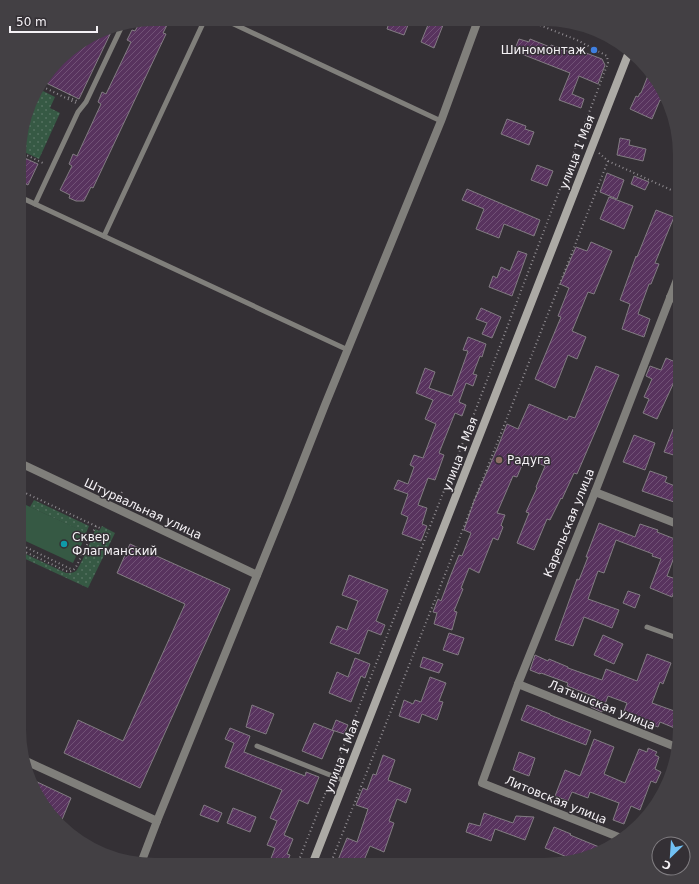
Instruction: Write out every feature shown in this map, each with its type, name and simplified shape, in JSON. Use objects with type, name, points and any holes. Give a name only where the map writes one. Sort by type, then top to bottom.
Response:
[{"type":"main road","name":"улица 1 Мая","points":[[315,858],[627,57]]},
{"type":"street","points":[[143,858],[441,121],[476,26]]},
{"type":"street","name":"Карельская улица","points":[[482,783],[518,684],[595,492],[673,290]]},
{"type":"street","name":"Штурвальная улица","points":[[26,466],[257,575]]},
{"type":"street","points":[[595,492],[673,522]]},
{"type":"street","name":"Латышская улица","points":[[518,684],[672,745]]},
{"type":"street","points":[[30,763],[157,822]]},
{"type":"street","name":"Литовская улица","points":[[482,783],[615,836]]},
{"type":"lane","points":[[104,236],[202,26]]},
{"type":"lane","points":[[238,26],[441,121]]},
{"type":"lane","points":[[35,204],[78,112],[86,102],[120,31]]},
{"type":"lane","points":[[26,200],[348,350]]},
{"type":"lane","points":[[647,627],[673,636]]},
{"type":"lane","points":[[257,746],[345,781]]},
{"type":"path","points":[[300,858],[471,422],[608,63],[607,56],[577,40],[542,26]]},
{"type":"path","points":[[45,88],[83,106]]},
{"type":"path","points":[[70,94],[68,97],[78,102]]},
{"type":"path","points":[[593,147],[608,160],[673,191]]},
{"type":"path","points":[[26,155],[52,167]]},
{"type":"path","points":[[333,858],[608,160]]},
{"type":"path","points":[[26,491],[100,528]]},
{"type":"path","points":[[26,552],[70,572],[76,567],[96,526]]},
{"type":"path","points":[[26,547],[74,570]]},
{"type":"green space","points":[[43,91],[55,97],[50,108],[60,113],[39,159],[26,153],[30,122]]},
{"type":"green space","points":[[34,500],[89,526],[86,533],[30,507]]},
{"type":"green space","points":[[26,505],[87,533],[73,563],[26,541]]},
{"type":"green space","points":[[102,526],[115,533],[88,588],[26,559],[26,554],[66,573],[74,572],[84,558],[95,529],[99,531]]},
{"type":"building","points":[[166,26],[163,33],[166,34],[93,188],[91,187],[84,201],[76,201],[69,198],[70,195],[60,190],[72,166],[69,164],[73,154],[77,156],[101,104],[98,102],[102,92],[106,94],[131,42],[127,40],[132,30],[135,31],[137,27]]},
{"type":"building","points":[[388,26],[408,26],[404,35],[387,29]]},
{"type":"building","points":[[428,26],[443,26],[434,48],[421,42]]},
{"type":"building","points":[[110,35],[79,99],[48,84],[58,70],[70,58],[91,43]]},
{"type":"building","points":[[519,39],[529,42],[530,39],[550,47],[551,45],[576,54],[578,50],[602,59],[605,65],[598,84],[579,76],[572,94],[584,99],[581,108],[559,100],[570,73],[514,51]]},
{"type":"building","points":[[647,78],[660,100],[652,119],[630,109],[636,96],[638,97]]},
{"type":"building","points":[[507,119],[526,126],[525,129],[534,132],[529,145],[501,134]]},
{"type":"building","points":[[620,138],[630,140],[629,145],[646,149],[643,161],[617,155]]},
{"type":"building","points":[[26,159],[38,164],[28,185],[26,184]]},
{"type":"building","points":[[537,165],[553,171],[547,186],[531,180]]},
{"type":"building","points":[[607,173],[624,180],[617,199],[600,192]]},
{"type":"building","points":[[634,176],[649,182],[645,190],[631,184]]},
{"type":"building","points":[[467,189],[540,220],[534,236],[504,224],[499,238],[476,229],[484,209],[462,200]]},
{"type":"building","points":[[609,197],[633,206],[624,229],[600,219]]},
{"type":"building","points":[[656,210],[673,217],[655,263],[659,264],[651,284],[649,284],[638,314],[650,319],[644,337],[622,329],[630,304],[620,300],[636,256],[637,257]]},
{"type":"building","points":[[591,242],[612,251],[594,294],[588,292],[572,331],[586,337],[577,359],[568,355],[555,388],[535,379],[561,317],[558,316],[569,288],[560,284],[576,247],[587,251]]},
{"type":"building","points":[[518,251],[527,254],[512,296],[489,287],[493,276],[497,278],[501,267],[510,271]]},
{"type":"building","points":[[481,308],[501,317],[492,338],[482,334],[487,323],[476,319]]},
{"type":"building","points":[[468,337],[486,344],[482,357],[480,356],[473,374],[477,375],[473,386],[466,383],[459,402],[466,405],[462,416],[455,413],[439,453],[444,455],[435,480],[428,478],[418,505],[427,508],[422,524],[427,526],[421,541],[402,534],[408,517],[401,514],[408,494],[394,489],[398,480],[408,484],[414,467],[410,465],[414,455],[423,458],[436,424],[425,419],[433,400],[416,393],[425,368],[435,372],[429,388],[452,396],[468,351],[463,350]]},
{"type":"building","points":[[666,358],[673,361],[673,384],[657,419],[643,413],[649,399],[644,397],[652,379],[646,376],[650,366],[661,370]]},
{"type":"building","points":[[596,366],[619,375],[577,474],[574,473],[550,520],[547,519],[534,550],[517,543],[529,513],[526,512],[545,466],[525,458],[517,477],[513,476],[497,513],[505,515],[501,525],[503,527],[498,540],[493,538],[479,573],[469,568],[461,588],[463,589],[454,611],[457,612],[452,630],[434,624],[437,613],[433,612],[438,599],[441,601],[459,555],[462,556],[471,533],[464,530],[474,501],[507,424],[518,429],[529,404],[567,420],[569,416],[575,418]]},
{"type":"building","points":[[673,429],[673,455],[664,452]]},
{"type":"building","points":[[634,435],[655,443],[645,470],[623,462]]},
{"type":"building","points":[[650,471],[667,477],[665,482],[673,485],[673,502],[642,491]]},
{"type":"building","points":[[599,523],[635,537],[640,524],[658,530],[657,532],[673,538],[673,560],[667,576],[673,578],[672,597],[650,588],[661,559],[652,556],[653,554],[616,540],[604,573],[598,571],[588,599],[619,610],[612,628],[584,617],[573,646],[555,640],[577,579],[579,580],[588,557],[586,557]]},
{"type":"building","points":[[130,544],[230,589],[140,788],[64,753],[78,720],[123,741],[185,604],[117,573]]},
{"type":"building","points":[[349,575],[388,590],[376,621],[385,625],[381,635],[368,630],[359,654],[330,643],[337,626],[347,630],[358,601],[342,595]]},
{"type":"building","points":[[628,591],[640,595],[635,608],[623,603]]},
{"type":"building","points":[[449,633],[464,638],[458,655],[443,650]]},
{"type":"building","points":[[603,635],[623,644],[614,664],[594,655]]},
{"type":"building","points":[[647,654],[671,663],[663,684],[660,682],[652,703],[673,710],[673,727],[660,722],[658,727],[623,714],[627,703],[608,696],[602,712],[591,707],[595,697],[567,686],[568,683],[530,670],[535,655],[602,680],[606,669],[637,681]]},
{"type":"building","points":[[423,657],[443,664],[439,673],[420,667]]},
{"type":"building","points":[[355,658],[370,664],[365,678],[361,676],[351,702],[329,693],[337,672],[348,677]]},
{"type":"building","points":[[430,677],[446,683],[439,701],[443,702],[437,720],[422,714],[419,723],[399,716],[404,700],[413,704],[415,700],[421,702]]},
{"type":"building","points":[[252,705],[274,714],[266,734],[246,727]]},
{"type":"building","points":[[527,705],[591,731],[586,745],[521,720]]},
{"type":"building","points":[[336,720],[348,725],[344,734],[332,730]]},
{"type":"building","points":[[314,723],[334,731],[322,759],[302,751]]},
{"type":"building","points":[[230,728],[250,736],[244,752],[305,776],[306,772],[319,777],[308,804],[299,800],[284,835],[293,839],[287,854],[290,855],[289,858],[271,858],[275,848],[267,845],[277,821],[270,818],[282,790],[225,767],[234,743],[225,739]]},
{"type":"building","points":[[594,739],[614,747],[604,774],[625,783],[639,749],[647,752],[648,748],[657,752],[655,755],[659,757],[655,769],[661,772],[656,783],[651,781],[640,810],[631,806],[624,824],[613,820],[619,803],[590,792],[588,798],[572,792],[568,801],[555,796],[565,770],[580,776]]},
{"type":"building","points":[[519,752],[535,758],[529,776],[513,770]]},
{"type":"building","points":[[383,755],[395,760],[388,780],[411,789],[406,803],[397,799],[389,821],[394,823],[384,852],[370,846],[365,858],[339,858],[347,838],[357,842],[368,809],[356,805],[363,788],[367,790],[373,774],[376,775]]},
{"type":"building","points":[[38,782],[71,798],[63,818],[43,793]]},
{"type":"building","points":[[204,805],[222,813],[218,822],[200,815]]},
{"type":"building","points":[[233,808],[256,817],[250,832],[227,823]]},
{"type":"building","points":[[484,813],[513,823],[516,816],[534,817],[525,840],[495,829],[491,841],[466,832],[469,823],[480,826]]},
{"type":"building","points":[[554,827],[597,846],[566,856],[545,848]]},
{"type":"place","name":"Шиномонтаж","points":[[594,50]]},
{"type":"place","name":"Радуга","points":[[499,460]]},
{"type":"place","name":"Сквер Флагманский","points":[[64,544]]}]
